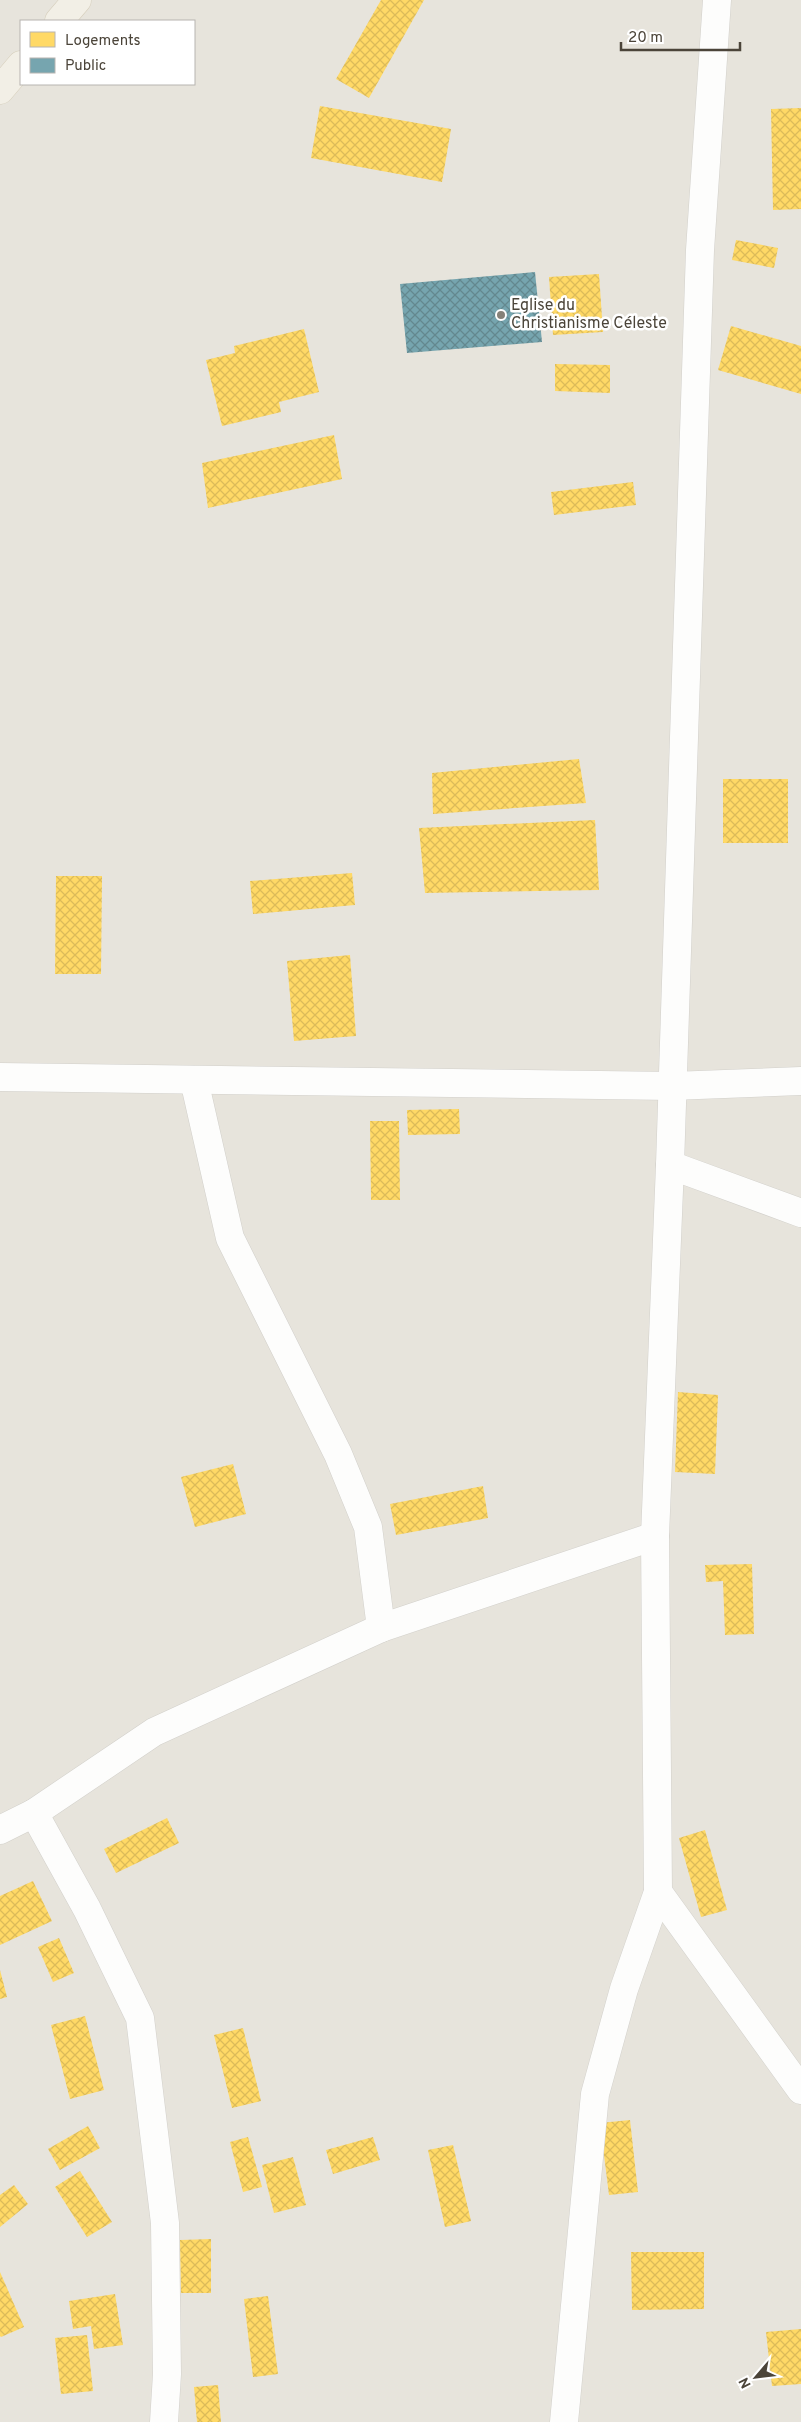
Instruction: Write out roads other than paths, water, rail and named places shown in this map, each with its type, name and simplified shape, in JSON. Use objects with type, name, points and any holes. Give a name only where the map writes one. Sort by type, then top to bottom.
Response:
[{"type":"main road","points":[[59,20],[77,0]]},
{"type":"main road","points":[[0,90],[20,66]]},
{"type":"street","points":[[564,2422],[595,2094],[624,1989],[658,1892],[655,1536],[670,1165],[700,250],[717,0]]},
{"type":"street","points":[[0,1077],[672,1086],[801,1081]]},
{"type":"street","points":[[194,1080],[230,1238],[338,1454],[368,1527],[381,1628]]},
{"type":"street","points":[[670,1165],[801,1213]]},
{"type":"street","points":[[0,1830],[34,1813],[154,1732],[381,1628],[655,1536]]},
{"type":"street","points":[[34,1813],[88,1909],[140,2018],[165,2222],[167,2374],[164,2422]]},
{"type":"street","points":[[658,1892],[801,2090]]},
{"type":"place","name":"Eglise du Christianisme Céleste","points":[[501,315]]}]
